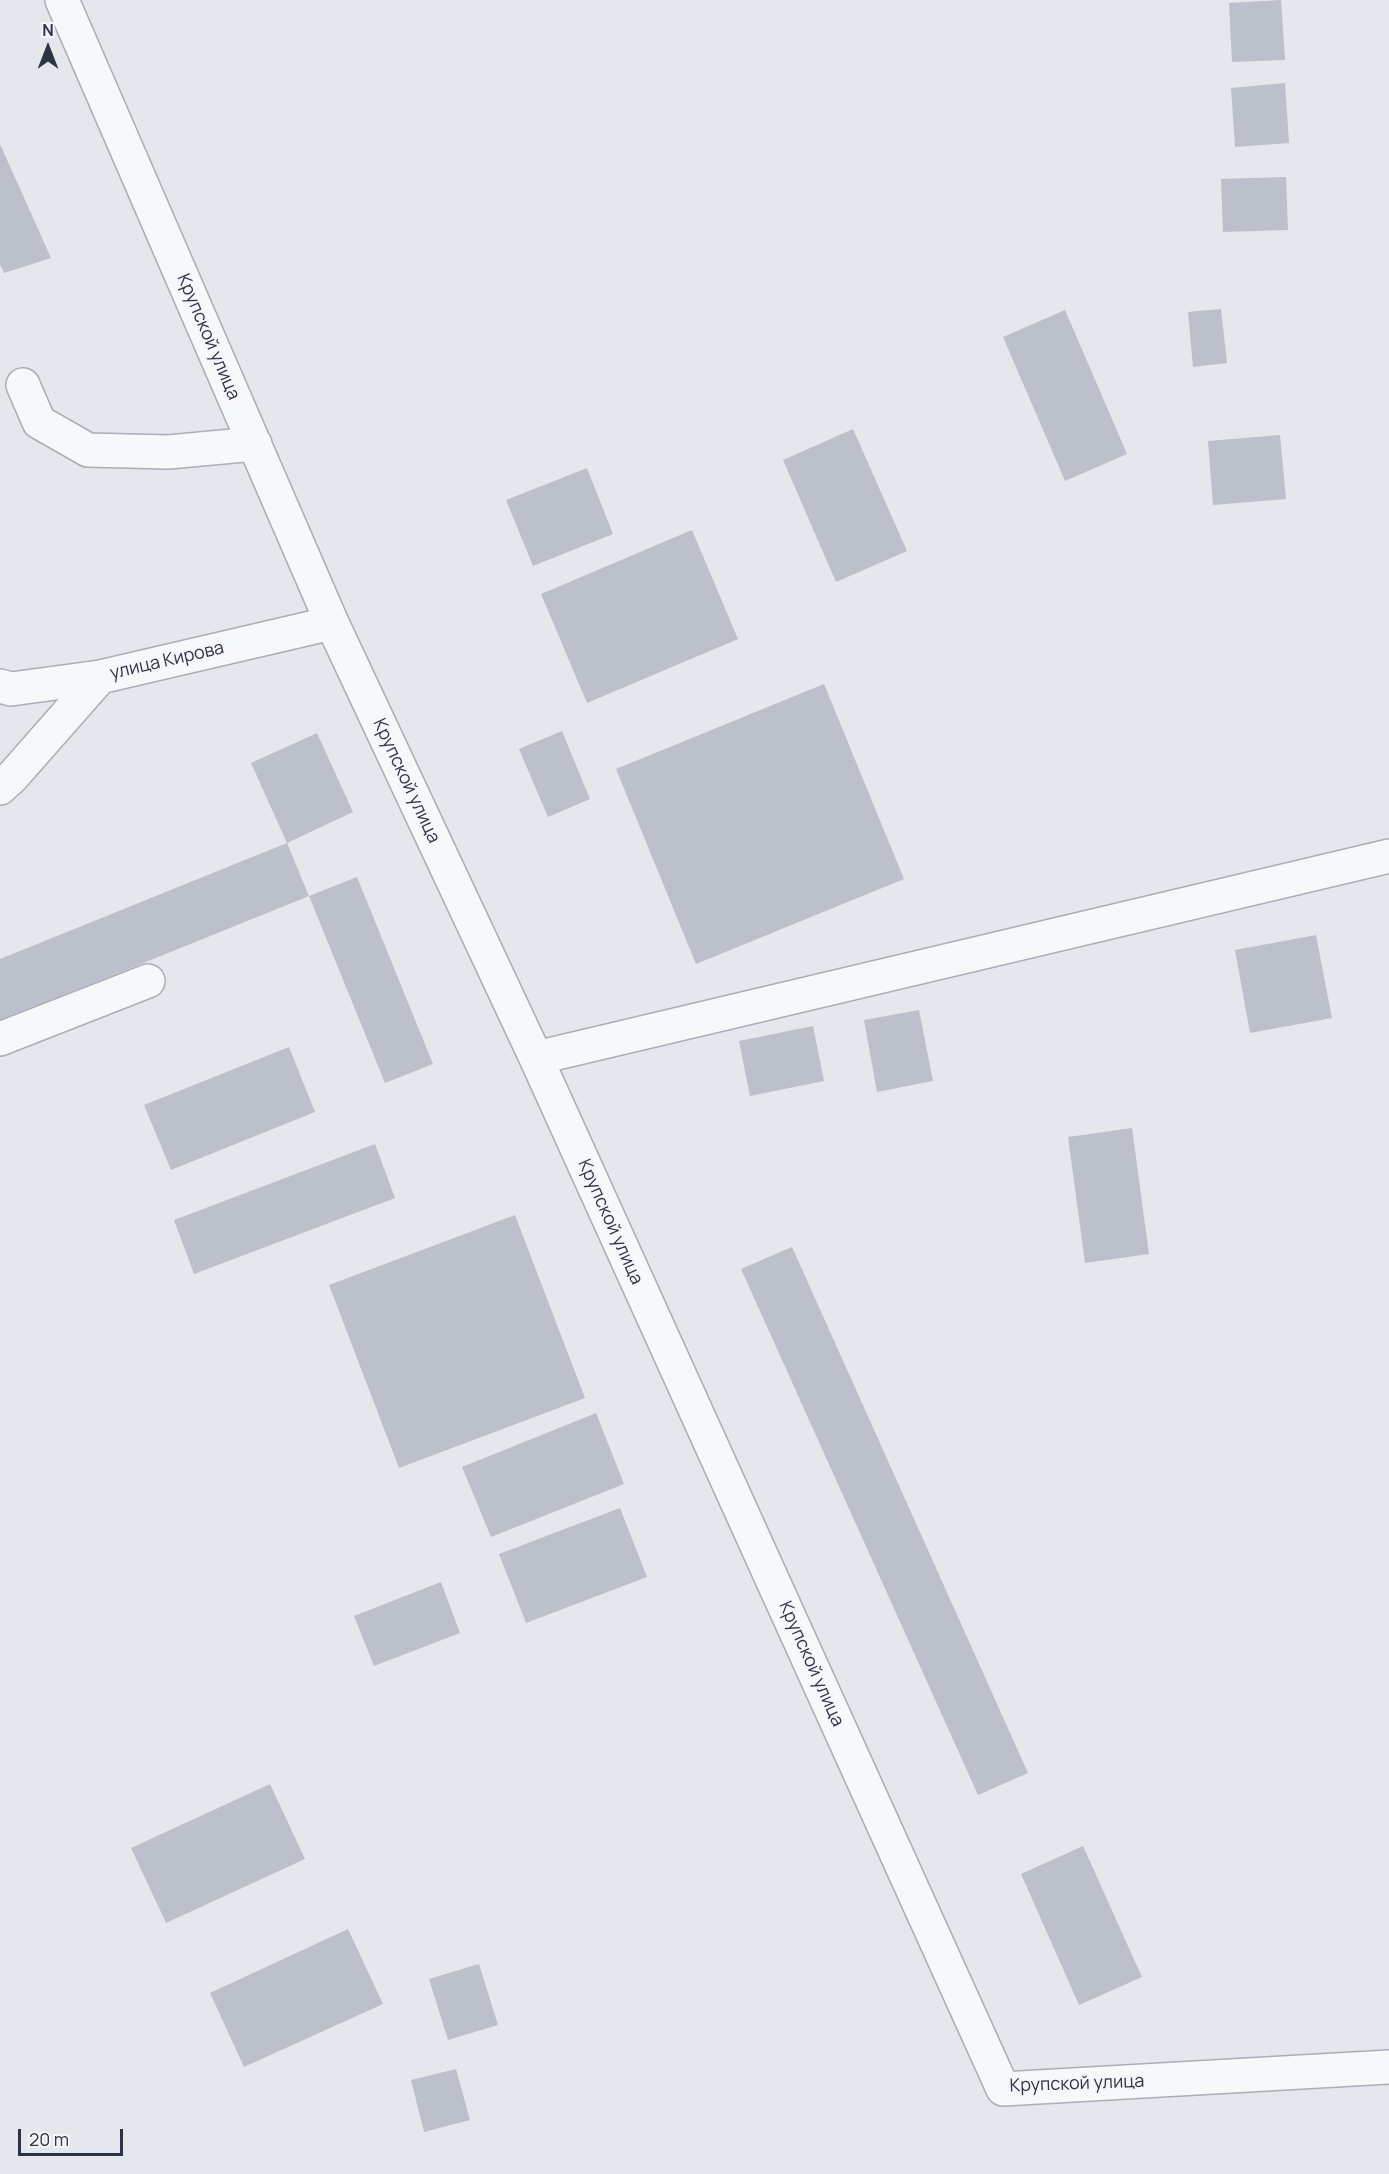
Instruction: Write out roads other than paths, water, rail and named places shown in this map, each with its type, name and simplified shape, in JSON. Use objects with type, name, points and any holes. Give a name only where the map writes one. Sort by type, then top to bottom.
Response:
[{"type":"street","name":"Крупской улица","points":[[63,0],[332,623],[536,1058],[1003,2089],[1389,2067]]},
{"type":"street","points":[[23,385],[39,422],[87,450],[168,452],[255,444]]},
{"type":"street","name":"улица Кирова","points":[[0,686],[11,689],[100,676],[332,623]]},
{"type":"street","points":[[0,788],[100,676]]},
{"type":"street","points":[[536,1058],[1389,856]]},
{"type":"street","points":[[0,1039],[148,981]]}]
